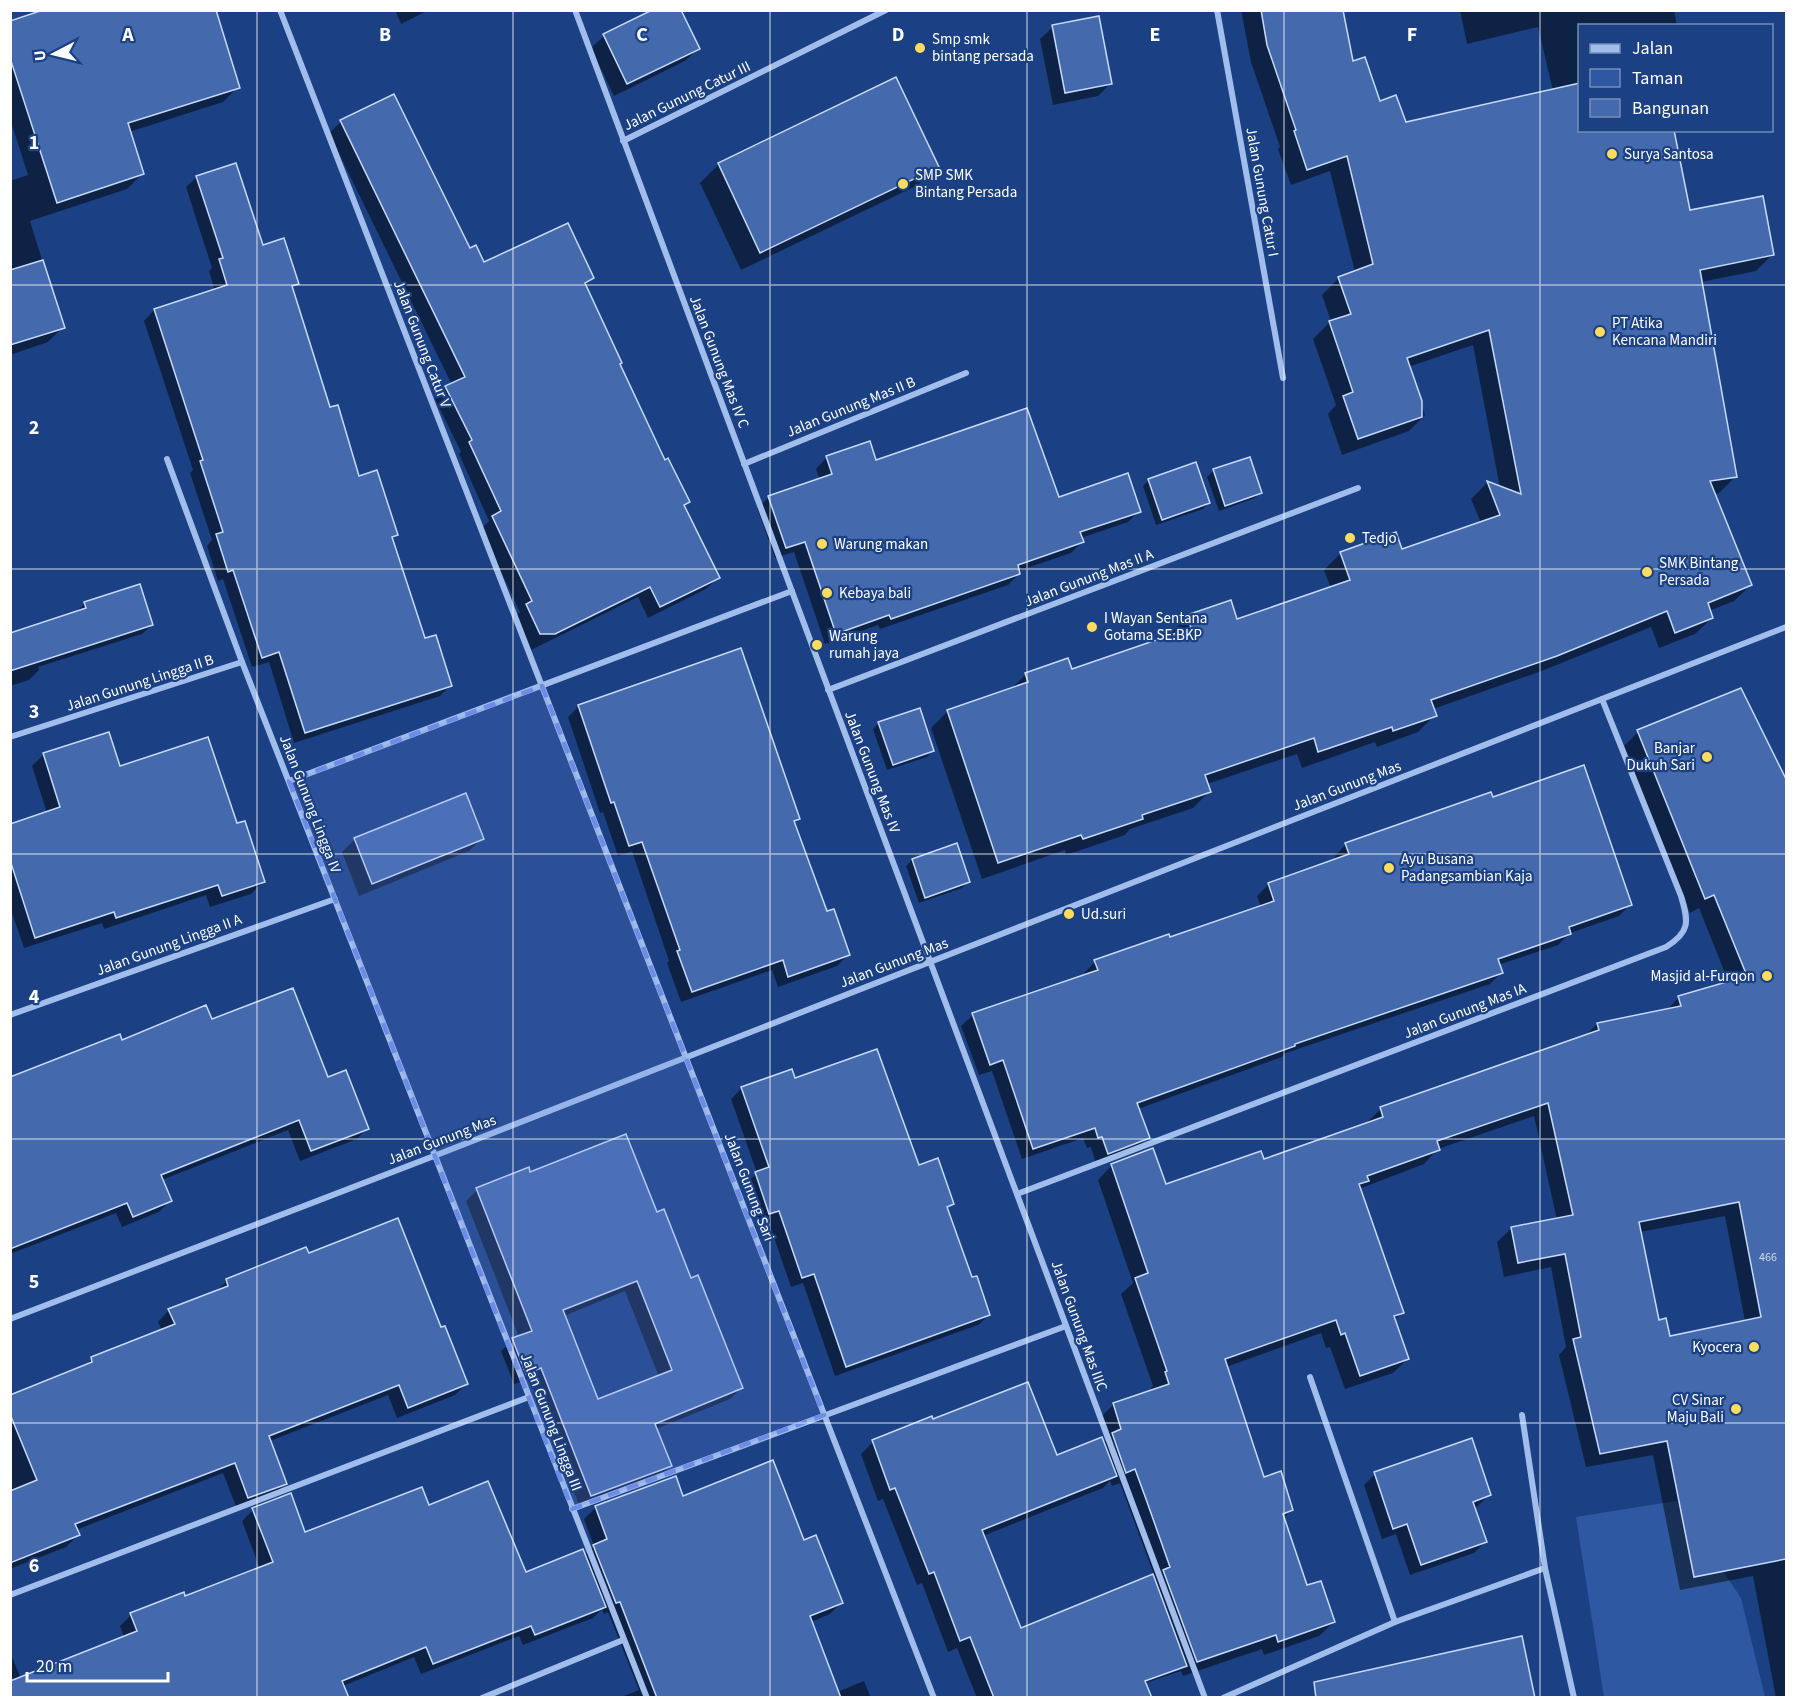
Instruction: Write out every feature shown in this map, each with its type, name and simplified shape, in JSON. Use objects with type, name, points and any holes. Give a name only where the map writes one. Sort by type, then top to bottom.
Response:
[{"type":"street","name":"Jalan Gunung Catur V","points":[[280,10],[542,686]]},
{"type":"street","name":"Jalan Gunung Catur III","points":[[575,10],[623,141],[886,10]]},
{"type":"street","name":"Jalan Gunung Catur I","points":[[1217,10],[1283,378]]},
{"type":"street","name":"Jalan Gunung Mas IV C","points":[[623,141],[792,591]]},
{"type":"street","name":"Jalan Gunung Mas II B","points":[[744,464],[966,373]]},
{"type":"street","name":"Jalan Gunung Lingga IV","points":[[167,459],[242,662],[434,1156]]},
{"type":"street","name":"Jalan Gunung Mas II A","points":[[828,690],[1358,488]]},
{"type":"street","points":[[289,781],[792,591]]},
{"type":"street","name":"Jalan Gunung Mas IV","points":[[792,591],[930,962]]},
{"type":"street","name":"Jalan Gunung Mas","points":[[10,1319],[434,1156],[1786,627]]},
{"type":"street","name":"Jalan Gunung Lingga II B","points":[[10,737],[242,662]]},
{"type":"street","name":"Jalan Gunung Sari","points":[[542,686],[934,1698]]},
{"type":"street","name":"Jalan Gunung Mas IA","points":[[1017,1194],[1655,951],[1680,938],[1686,925],[1686,912],[1681,896],[1602,699]]},
{"type":"street","name":"Jalan Gunung Lingga II A","points":[[10,1015],[335,899]]},
{"type":"street","name":"Jalan Gunung Mas IIIC","points":[[930,962],[1205,1698]]},
{"type":"street","name":"Jalan Gunung Lingga III","points":[[434,1156],[646,1698]]},
{"type":"street","points":[[572,1509],[1066,1326]]},
{"type":"street","points":[[1310,1377],[1395,1622]]},
{"type":"street","points":[[10,1595],[529,1397]]},
{"type":"street","points":[[1522,1415],[1545,1568],[1574,1698]]},
{"type":"street","points":[[1223,1698],[1395,1622],[1545,1568]]},
{"type":"street","points":[[482,1698],[623,1640]]},
{"type":"highlighted area","points":[[542,686],[824,1415],[572,1509],[289,781]]},
{"type":"green space","points":[[1676,1501],[1741,1598],[1765,1697],[1604,1697],[1576,1517]]},
{"type":"building","points":[[43,10],[216,10],[240,88],[128,123],[144,174],[57,203],[10,58],[10,21]]},
{"type":"building","points":[[652,10],[681,10],[700,49],[627,84],[603,34]]},
{"type":"building","points":[[1261,10],[1343,10],[1353,61],[1365,57],[1380,101],[1396,95],[1406,122],[1578,83],[1578,132],[1674,132],[1690,210],[1763,196],[1774,255],[1700,270],[1737,477],[1710,481],[1752,585],[1708,603],[1713,618],[1675,633],[1667,611],[1557,656],[1431,700],[1437,716],[1393,731],[1392,727],[1318,752],[1314,738],[1205,775],[1211,792],[1142,815],[1143,819],[1083,839],[1081,835],[998,863],[947,710],[1028,682],[1025,673],[1068,658],[1072,669],[1191,628],[1187,615],[1231,600],[1237,619],[1350,580],[1340,552],[1396,532],[1402,549],[1500,515],[1487,481],[1521,494],[1489,330],[1407,358],[1422,401],[1422,417],[1358,439],[1343,396],[1353,392],[1329,321],[1351,314],[1338,277],[1373,264],[1347,156],[1307,170],[1267,45]]},
{"type":"building","points":[[1099,16],[1112,84],[1065,93],[1052,25]]},
{"type":"building","points":[[896,77],[939,167],[760,253],[718,163]]},
{"type":"building","points":[[394,94],[470,248],[476,245],[484,262],[568,223],[594,278],[585,283],[665,460],[668,458],[690,502],[684,505],[720,578],[660,607],[650,587],[555,634],[540,634],[526,604],[532,601],[492,516],[501,511],[469,442],[472,440],[445,386],[465,377],[340,120]]},
{"type":"building","points":[[236,163],[263,245],[284,238],[299,284],[292,286],[330,407],[338,405],[359,476],[377,470],[398,535],[392,537],[425,638],[436,635],[452,686],[305,733],[279,652],[262,658],[233,570],[228,572],[216,534],[223,532],[200,461],[203,460],[154,309],[227,285],[219,259],[223,258],[196,176]]},
{"type":"building","points":[[43,260],[65,328],[10,345],[10,270]]},
{"type":"building","points":[[1027,408],[1059,497],[1128,473],[1141,512],[1080,532],[1084,542],[1018,565],[1020,574],[891,619],[889,615],[836,634],[805,542],[786,548],[768,496],[832,474],[826,456],[870,441],[876,460]]},
{"type":"building","points":[[1250,457],[1262,493],[1225,506],[1213,469]]},
{"type":"building","points":[[1196,462],[1210,503],[1162,520],[1148,479]]},
{"type":"building","points":[[140,584],[153,625],[10,671],[10,633],[86,608],[84,602]]},
{"type":"building","points":[[741,648],[800,819],[794,821],[827,911],[834,909],[850,955],[788,977],[783,960],[692,992],[677,951],[680,950],[642,842],[629,846],[614,802],[611,803],[578,705]]},
{"type":"building","points":[[1741,688],[1786,779],[1786,1559],[1694,1577],[1667,1441],[1600,1454],[1573,1339],[1581,1337],[1565,1254],[1518,1263],[1511,1227],[1573,1215],[1548,1103],[1437,1141],[1440,1150],[1367,1176],[1369,1181],[1359,1184],[1404,1313],[1394,1316],[1409,1359],[1360,1376],[1345,1333],[1341,1335],[1336,1320],[1225,1359],[1264,1477],[1281,1471],[1293,1510],[1283,1514],[1307,1585],[1321,1581],[1335,1622],[1278,1642],[1276,1635],[1197,1662],[1163,1570],[1170,1567],[1135,1469],[1126,1473],[1112,1433],[1121,1429],[1113,1403],[1169,1384],[1165,1372],[1167,1371],[1135,1278],[1148,1273],[1111,1164],[1153,1148],[1166,1184],[1261,1151],[1264,1159],[1383,1117],[1380,1107],[1599,1030],[1597,1023],[1681,1006],[1678,996],[1747,976],[1714,895],[1705,899],[1637,730]],"holes":[[[1739,1202],[1761,1317],[1670,1336],[1666,1318],[1659,1320],[1639,1222]]]},
{"type":"building","points":[[920,708],[934,751],[893,765],[878,722]]},
{"type":"building","points":[[109,732],[120,766],[208,737],[237,823],[245,821],[265,882],[222,896],[218,885],[116,918],[114,912],[35,938],[10,860],[10,824],[60,807],[43,753]]},
{"type":"building","points":[[1584,765],[1632,905],[1569,927],[1571,934],[1498,959],[1503,973],[1295,1044],[1295,1046],[1137,1103],[1150,1138],[1108,1154],[1102,1137],[1098,1138],[1095,1128],[1033,1149],[1003,1060],[990,1065],[972,1013],[1098,970],[1094,960],[1169,934],[1170,937],[1274,901],[1268,883],[1349,854],[1345,843],[1491,792],[1493,797]]},
{"type":"building","points":[[466,793],[484,839],[372,884],[354,838]]},
{"type":"building","points":[[957,843],[970,882],[925,898],[912,859]]},
{"type":"building","points":[[293,988],[328,1077],[346,1070],[369,1129],[311,1151],[299,1120],[161,1175],[172,1201],[133,1217],[127,1203],[10,1249],[10,1077],[120,1034],[122,1040],[206,1005],[212,1019]]},
{"type":"building","points":[[877,1049],[919,1165],[938,1158],[954,1204],[947,1207],[972,1277],[977,1276],[990,1315],[846,1367],[814,1274],[802,1278],[779,1211],[769,1214],[755,1172],[769,1167],[741,1087],[792,1069],[795,1078]]},
{"type":"building","points":[[626,1134],[657,1212],[664,1209],[691,1278],[698,1275],[743,1388],[655,1424],[672,1466],[591,1496],[541,1368],[526,1374],[512,1338],[532,1331],[476,1188],[529,1167],[530,1172]],"holes":[[[637,1281],[672,1370],[598,1399],[563,1310]]]},
{"type":"building","points":[[398,1218],[441,1327],[445,1326],[468,1384],[408,1408],[399,1385],[269,1436],[287,1484],[248,1498],[235,1463],[75,1524],[80,1535],[10,1563],[10,1491],[37,1480],[10,1414],[10,1395],[92,1362],[91,1357],[175,1324],[168,1309],[228,1286],[226,1279],[306,1247],[309,1253]]},
{"type":"building","points":[[1028,1382],[1057,1455],[1102,1437],[1117,1476],[982,1530],[1021,1628],[1153,1574],[1187,1666],[1145,1681],[1152,1698],[994,1698],[970,1637],[960,1641],[934,1572],[929,1574],[895,1488],[890,1490],[872,1440]]},
{"type":"building","points":[[1472,1438],[1491,1495],[1473,1502],[1487,1542],[1421,1565],[1407,1524],[1393,1529],[1374,1472]]},
{"type":"building","points":[[773,1460],[804,1540],[816,1535],[843,1603],[810,1616],[841,1698],[657,1698],[620,1602],[616,1603],[593,1545],[607,1539],[595,1506],[676,1476],[683,1496]]},
{"type":"building","points":[[488,1481],[526,1572],[583,1549],[606,1607],[535,1635],[531,1626],[433,1664],[426,1647],[342,1681],[349,1698],[10,1698],[10,1681],[137,1631],[130,1613],[184,1592],[185,1596],[273,1562],[252,1508],[291,1493],[305,1532],[422,1487],[429,1505]]},
{"type":"building","points":[[1522,1636],[1535,1698],[1316,1698],[1314,1682]]},
{"type":"place","name":"Smp smk bintang persada","points":[[920,48]]},
{"type":"place","name":"Surya Santosa","points":[[1612,154]]},
{"type":"place","name":"SMP SMK Bintang Persada","points":[[903,184]]},
{"type":"place","name":"PT Atika Kencana Mandiri","points":[[1600,332]]},
{"type":"place","name":"Tedjo","points":[[1350,538]]},
{"type":"place","name":"Warung makan","points":[[822,544]]},
{"type":"place","name":"SMK Bintang Persada","points":[[1647,572]]},
{"type":"place","name":"Kebaya bali","points":[[827,593]]},
{"type":"place","name":"I Wayan Sentana Gotama SE.BKP","points":[[1092,627]]},
{"type":"place","name":"Warung rumah jaya","points":[[817,645]]},
{"type":"place","name":"Banjar Dukuh Sari","points":[[1707,757]]},
{"type":"place","name":"Ayu Busana Padangsambian Kaja","points":[[1389,868]]},
{"type":"place","name":"Ud.suri","points":[[1069,914]]},
{"type":"place","name":"Masjid al-Furqon","points":[[1767,976]]},
{"type":"place","name":"Kyocera","points":[[1754,1347]]},
{"type":"place","name":"CV Sinar Maju Bali","points":[[1736,1409]]}]
